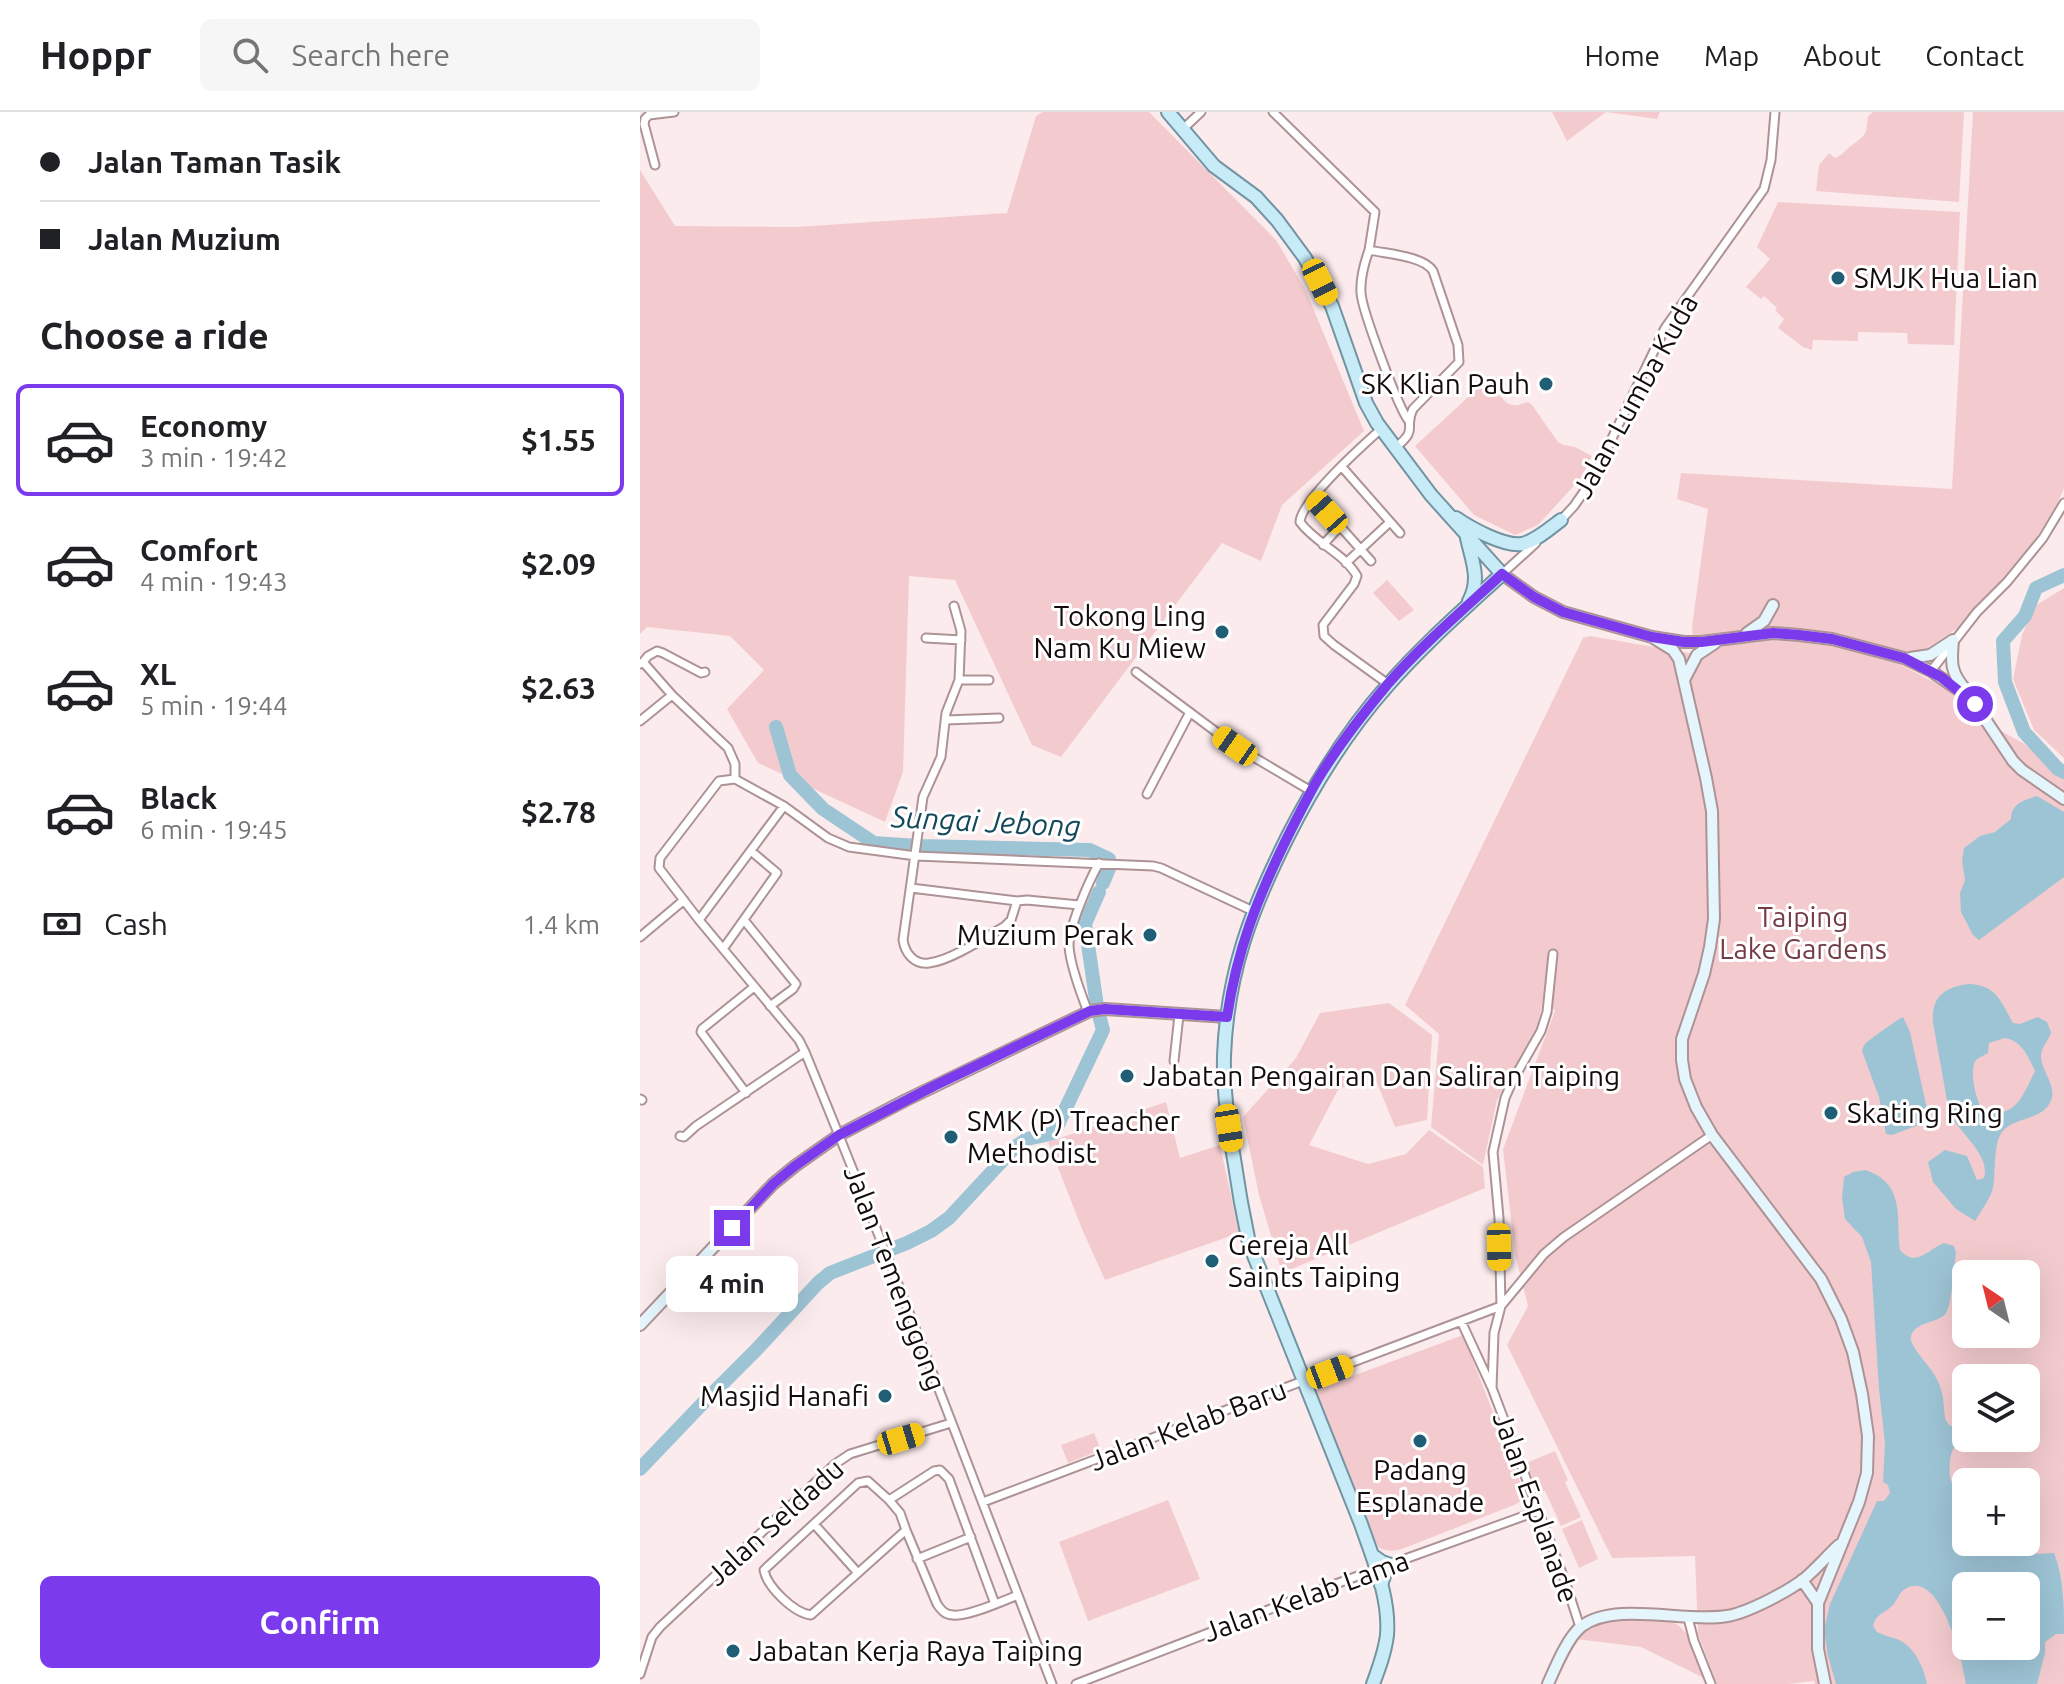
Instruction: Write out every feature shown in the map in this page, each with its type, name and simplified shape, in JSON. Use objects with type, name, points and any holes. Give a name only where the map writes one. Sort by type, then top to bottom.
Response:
[{"type":"main road","points":[[1168,112],[1214,166],[1256,197],[1305,258],[1332,306],[1366,403],[1381,429],[1446,512],[1502,574],[1388,684],[1311,791],[1253,911],[1237,964],[1227,1017],[1225,1094],[1249,1243],[1372,1555],[1381,1586],[1387,1633],[1373,1684]]},
{"type":"main road","points":[[1446,512],[1511,544],[1531,541],[1561,520]]},
{"type":"main road","points":[[1466,535],[1476,576],[1475,590],[1466,607]]},
{"type":"main road","points":[[1372,1555],[1391,1565],[1381,1586]]},
{"type":"street","points":[[655,165],[645,119],[674,112]]},
{"type":"street","points":[[1183,129],[1201,112]]},
{"type":"street","points":[[1273,112],[1375,212],[1361,280],[1363,303],[1396,395],[1409,421]]},
{"type":"street","name":"Jalan Lumba Kuda","points":[[1502,574],[1561,520],[1592,480],[1665,328],[1764,189],[1771,160],[1775,112]]},
{"type":"street","points":[[1369,250],[1417,259],[1431,267],[1458,345],[1459,362],[1418,402],[1410,413],[1409,435],[1395,448]]},
{"type":"street","points":[[1381,429],[1314,497],[1300,516],[1300,522],[1357,576],[1323,625],[1324,636],[1388,684]]},
{"type":"street","points":[[1342,467],[1400,533]]},
{"type":"street","points":[[1314,497],[1371,561]]},
{"type":"street","points":[[1931,671],[1953,640],[2043,538],[2064,503]]},
{"type":"street","points":[[1346,563],[1390,522]]},
{"type":"street","points":[[1323,545],[1340,526]]},
{"type":"street","points":[[1502,574],[1534,597],[1563,612],[1652,637],[1684,642],[1773,633],[1832,639],[1904,658],[1931,671],[1975,704]]},
{"type":"street","points":[[1741,636],[1760,625],[1773,605]]},
{"type":"street","points":[[954,606],[961,631],[959,680],[946,713],[941,757],[923,797],[904,947],[910,956],[925,964],[944,958],[1005,926],[1015,913],[1017,901]]},
{"type":"street","points":[[1652,637],[1673,650],[1679,659],[1712,811],[1714,919],[1704,974],[1682,1039],[1685,1079],[1691,1097],[1712,1135],[1821,1279],[1853,1352],[1862,1394],[1867,1473],[1818,1603],[1818,1649],[1825,1684]]},
{"type":"street","points":[[926,638],[961,640]]},
{"type":"street","points":[[1684,680],[1697,655],[1721,640]]},
{"type":"street","points":[[1904,658],[1930,655],[1953,640]]},
{"type":"street","points":[[1953,640],[1951,657],[1955,678],[2013,761],[2064,799]]},
{"type":"street","points":[[1684,642],[1684,680]]},
{"type":"street","points":[[705,672],[701,673],[657,651],[642,663],[728,748],[735,764],[731,779],[784,806],[828,838],[849,847],[916,856],[1161,868],[1253,911]]},
{"type":"street","points":[[1136,672],[1235,746],[1311,791]]},
{"type":"street","points":[[959,680],[989,680]]},
{"type":"street","points":[[640,721],[672,695]]},
{"type":"street","points":[[1147,794],[1189,714]]},
{"type":"street","points":[[946,720],[999,718]]},
{"type":"street","name":"Jalan Temenggong","points":[[731,779],[719,781],[660,858],[659,868],[799,1040],[805,1052],[914,1321],[1052,1684]]},
{"type":"street","points":[[699,920],[784,806]]},
{"type":"street","points":[[723,949],[777,873],[751,851]]},
{"type":"street","points":[[1088,1012],[1077,984],[1069,945],[1079,905],[1099,863]]},
{"type":"street","points":[[911,888],[1079,905]]},
{"type":"street","points":[[640,937],[684,900]]},
{"type":"street","points":[[744,920],[796,984],[770,1006]]},
{"type":"street","points":[[1501,1306],[1499,1218],[1493,1152],[1505,1098],[1541,1031],[1547,1012],[1553,954]]},
{"type":"street","points":[[746,1093],[701,1032],[754,987]]},
{"type":"street","points":[[640,1325],[773,1184],[839,1135],[1088,1012],[1105,1009],[1227,1017]]},
{"type":"street","points":[[1174,1061],[1179,1015]]},
{"type":"street","points":[[680,1136],[684,1137],[805,1052]]},
{"type":"street","points":[[1501,1306],[1544,1254],[1564,1237],[1712,1135]]},
{"type":"street","name":"Jalan Kelab Baru","points":[[983,1502],[1501,1306]]},
{"type":"street","name":"Jalan Esplanade","points":[[1492,1388],[1494,1333],[1501,1306]]},
{"type":"street","name":"Jalan Esplanade","points":[[1461,1321],[1492,1388],[1580,1627]]},
{"type":"street","name":"Jalan Seldadu","points":[[640,1674],[652,1637],[660,1627],[835,1464],[850,1454],[951,1423]]},
{"type":"street","points":[[889,1500],[940,1470],[949,1479],[995,1604]]},
{"type":"street","points":[[906,1530],[811,1615],[794,1609],[767,1582],[764,1570],[858,1483],[864,1481],[871,1482],[900,1513],[942,1612],[953,1616],[1018,1595]]},
{"type":"street","name":"Jalan Kelab Lama","points":[[1076,1684],[1538,1511]]},
{"type":"street","points":[[814,1524],[858,1573]]},
{"type":"street","points":[[917,1559],[971,1537]]},
{"type":"street","points":[[1548,1684],[1572,1637],[1590,1621],[1640,1613],[1688,1618],[1739,1613],[1802,1580],[1844,1540]]},
{"type":"street","points":[[1802,1580],[1818,1603]]},
{"type":"street","points":[[1688,1618],[1711,1684]]},
{"type":"green space","points":[[1043,112],[1149,112],[1276,240],[1306,291],[1364,431],[1282,505],[1261,561],[1222,543],[1061,757],[1032,745],[955,580],[909,576],[903,772],[885,822],[758,763],[727,709],[764,670],[730,636],[647,627],[640,634],[640,170],[675,226],[796,227],[1007,213],[1036,116]]},
{"type":"green space","points":[[1552,112],[1606,112],[1567,141]]},
{"type":"green space","points":[[1606,112],[1660,112],[1657,119]]},
{"type":"green space","points":[[1873,112],[1964,112],[1959,202],[1816,191],[1819,165],[1829,153],[1838,157],[1863,136],[1868,116]]},
{"type":"green space","name":"Taiping Lake Gardens","points":[[1973,112],[2064,112],[2064,488],[2036,538],[1958,628],[1901,665],[1951,691],[1973,716],[2023,743],[2064,775],[2064,1684],[1815,1684],[1814,1681],[1717,1684],[1698,1634],[1695,1556],[1612,1558],[1507,1345],[1528,1306],[1515,1254],[1503,1149],[1555,1011],[1544,996],[1537,1028],[1497,1100],[1483,1165],[1431,1127],[1439,1034],[1405,1005],[1583,638],[1590,636],[1695,654],[1692,627],[1708,509],[1677,499],[1681,473],[1952,489]]},
{"type":"green space","points":[[1778,202],[1960,212],[1954,345],[1908,344],[1907,333],[1858,332],[1858,341],[1813,340],[1812,350],[1778,328],[1784,319],[1775,310],[1777,308],[1764,296],[1761,299],[1746,287],[1770,259],[1757,247]]},
{"type":"green space","points":[[1490,377],[1506,402],[1516,405],[1528,402],[1558,442],[1592,456],[1581,478],[1538,525],[1515,535],[1474,515],[1415,446]]},
{"type":"green space","points":[[1387,580],[1414,610],[1399,621],[1373,593]]},
{"type":"green space","points":[[2064,588],[2064,758],[2034,730],[2013,679],[2022,635],[2035,606]]},
{"type":"green space","points":[[1389,1003],[1432,1035],[1427,1120],[1395,1127],[1373,1073],[1338,1090],[1309,1145],[1368,1164],[1406,1154],[1429,1130],[1483,1167],[1485,1188],[1282,1273],[1259,1195],[1243,1117],[1296,1058],[1320,1013]]},
{"type":"green space","points":[[1166,1102],[1180,1158],[1220,1145],[1239,1233],[1105,1280],[1048,1142]]},
{"type":"green space","name":"Padang Esplanade","points":[[1463,1335],[1524,1492],[1523,1497],[1514,1505],[1402,1549],[1381,1549],[1315,1390]]},
{"type":"green space","points":[[1094,1433],[1101,1450],[1068,1463],[1061,1445]]},
{"type":"green space","points":[[1555,1451],[1581,1517],[1561,1526],[1545,1491],[1539,1493],[1526,1463]]},
{"type":"green space","points":[[1168,1500],[1200,1579],[1088,1621],[1059,1542]]},
{"type":"green space","points":[[1582,1520],[1598,1559],[1579,1568],[1562,1529]]},
{"type":"green space","points":[[1666,1618],[1689,1637],[1708,1680],[1641,1647],[1576,1639],[1585,1631],[1606,1622]]},
{"type":"water","points":[[2037,796],[2064,812],[2064,877],[1979,940],[1961,912],[1960,893],[1965,880],[1962,861],[1964,848],[1980,836],[1995,832],[2011,819],[2016,806]]},
{"type":"water","points":[[1969,984],[1992,991],[2013,1023],[2020,1024],[2038,1017],[2047,1022],[2051,1032],[2041,1055],[2052,1092],[2049,1105],[2002,1132],[1996,1151],[1993,1188],[1975,1221],[1956,1209],[1933,1182],[1928,1162],[1945,1150],[1967,1156],[1977,1180],[1984,1178],[1983,1160],[1949,1111],[1933,1023],[1934,1006],[1941,995]],"holes":[[[2005,1038],[2024,1050],[2035,1071],[2022,1097],[2011,1109],[1983,1112],[1974,1086],[1974,1065],[1976,1060],[1988,1053],[1989,1043]]]},
{"type":"water","points":[[1903,1017],[1910,1032],[1929,1118],[1892,1135],[1886,1134],[1879,1097],[1862,1051],[1867,1042]]},
{"type":"water","points":[[1865,1170],[1887,1183],[1896,1203],[1900,1250],[1906,1255],[1916,1258],[1944,1243],[1954,1246],[1956,1253],[1955,1260],[1952,1260],[1950,1302],[1946,1313],[1917,1328],[1911,1336],[1915,1348],[1938,1381],[1945,1418],[1952,1427],[1952,1556],[2040,1556],[2054,1553],[2062,1582],[2064,1634],[2056,1634],[2045,1642],[2037,1684],[1966,1684],[1961,1660],[2040,1660],[2040,1572],[1952,1572],[1952,1630],[1929,1591],[1918,1586],[1905,1589],[1894,1604],[1876,1618],[1873,1626],[1877,1632],[1903,1642],[1913,1652],[1921,1664],[1927,1684],[1836,1684],[1824,1630],[1830,1604],[1877,1501],[1884,1501],[1890,1493],[1888,1485],[1883,1482],[1885,1443],[1871,1262],[1862,1237],[1845,1219],[1842,1198],[1844,1177]]},
{"type":"waterway","points":[[2064,575],[2036,588],[2025,616],[2003,641],[2005,682],[2024,732],[2064,772]]},
{"type":"waterway","name":"Sungai Jebong","points":[[776,727],[790,775],[823,809],[874,843],[1090,850],[1109,859]]},
{"type":"waterway","name":"Sungai Jebong","points":[[1103,883],[1110,866]]},
{"type":"waterway","name":"Sungai Jebong","points":[[1097,1006],[1085,924],[1099,892]]},
{"type":"waterway","name":"Sungai Jebong","points":[[640,1469],[830,1273],[931,1231],[949,1218],[1015,1147],[1027,1139],[1054,1133],[1103,1030],[1099,1015]]},
{"type":"place","name":"SMJK Hua Lian","points":[[1838,278]]},
{"type":"place","name":"SK Klian Pauh","points":[[1546,384]]},
{"type":"place","name":"Tokong Ling Nam Ku Miew","points":[[1222,632]]},
{"type":"place","name":"Muzium Perak","points":[[1150,935]]},
{"type":"place","name":"Jabatan Pengairan Dan Saliran Taiping","points":[[1127,1076]]},
{"type":"place","name":"Skating Ring","points":[[1831,1113]]},
{"type":"place","name":"SMK (P) Treacher Methodist","points":[[951,1137]]},
{"type":"place","name":"Gereja All Saints Taiping","points":[[1212,1261]]},
{"type":"place","name":"Masjid Hanafi","points":[[885,1396]]},
{"type":"place","name":"Padang Esplanade","points":[[1420,1441]]},
{"type":"place","name":"Jabatan Kerja Raya Taiping","points":[[733,1651]]},
{"type":"route","points":[[732,1228],[773,1184],[839,1135],[1090,1011],[1105,1009],[1227,1017],[1232,983],[1253,911],[1319,778],[1388,684],[1502,574],[1534,597],[1563,612],[1652,637],[1701,642],[1773,633],[1799,635],[1832,639],[1904,658],[1941,677],[1975,704]]}]
